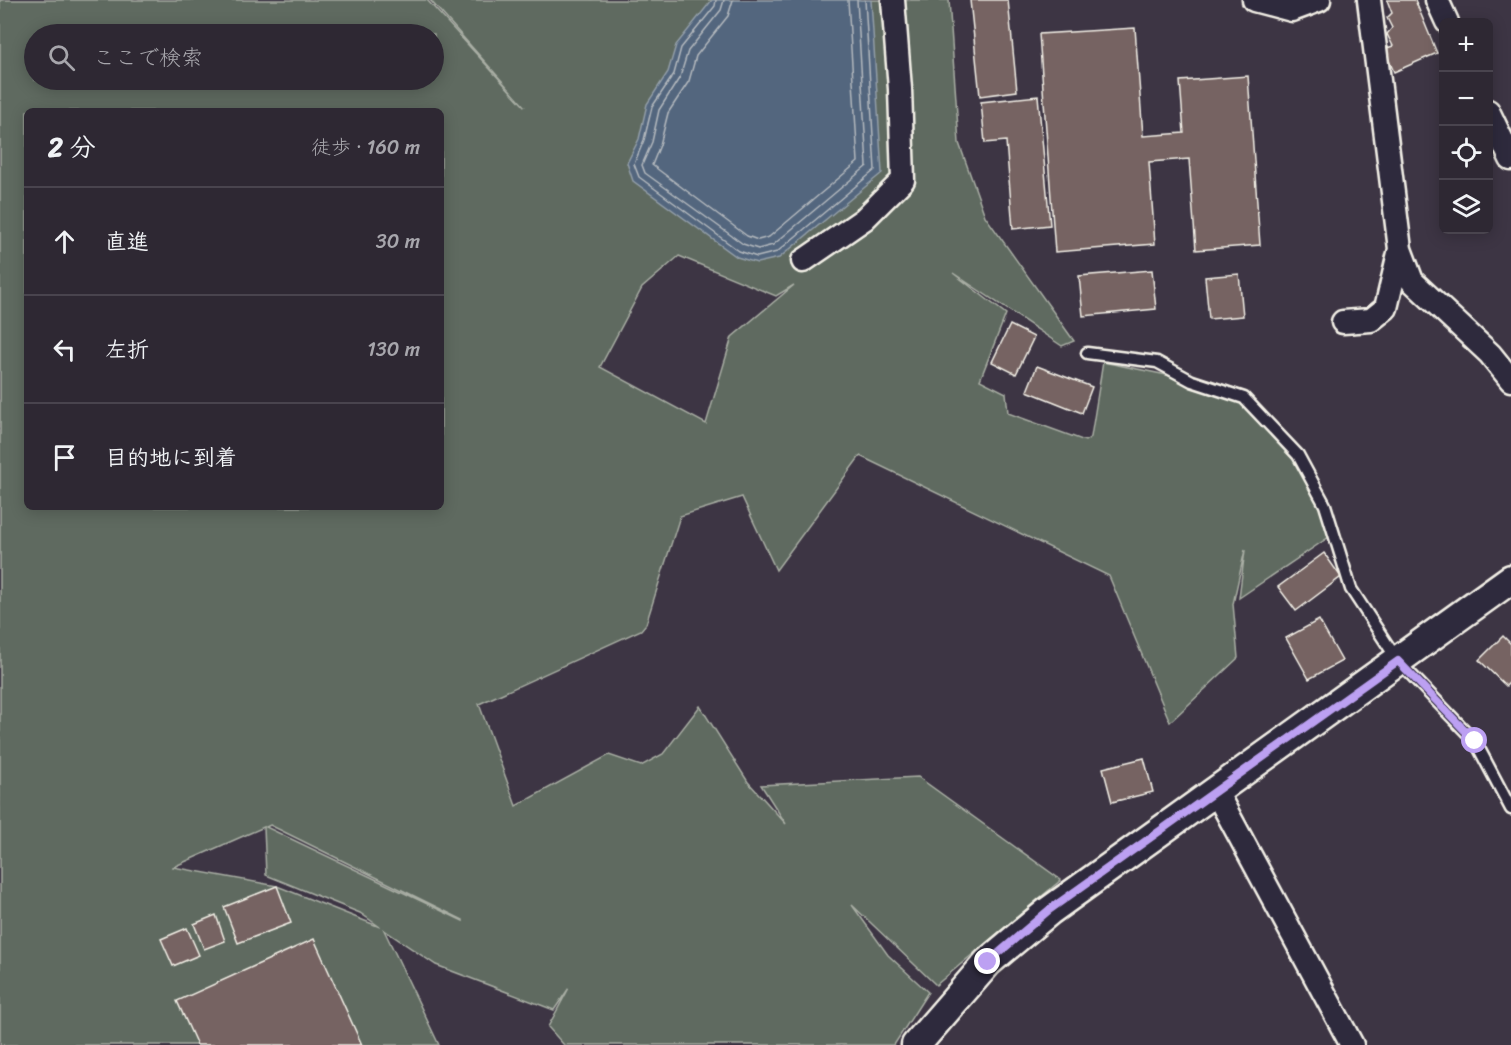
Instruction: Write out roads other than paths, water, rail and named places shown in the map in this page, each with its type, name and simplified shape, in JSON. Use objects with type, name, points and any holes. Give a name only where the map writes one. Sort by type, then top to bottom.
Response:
[{"type":"street","points":[[803,261],[864,219],[903,180],[900,89],[893,0]]},
{"type":"street","points":[[1254,0],[1292,10],[1319,0]]},
{"type":"street","points":[[1369,0],[1400,249],[1412,281],[1490,354],[1511,380]]},
{"type":"street","points":[[1437,0],[1445,18]]},
{"type":"street","points":[[1493,121],[1511,159]]},
{"type":"street","points":[[1343,322],[1371,320],[1386,308],[1400,249]]},
{"type":"street","points":[[916,1045],[988,962],[1049,910],[1511,579]]},
{"type":"street","points":[[1216,792],[1352,1045]]},
{"type":"lane","points":[[1087,353],[1157,362],[1192,381],[1244,398],[1298,455],[1325,505],[1352,589],[1398,661],[1475,741],[1511,809]]},
{"type":"water","points":[[712,0],[871,0],[882,173],[779,258],[757,263],[737,257],[633,181],[627,163],[639,139],[647,104],[668,72],[676,45]]}]
